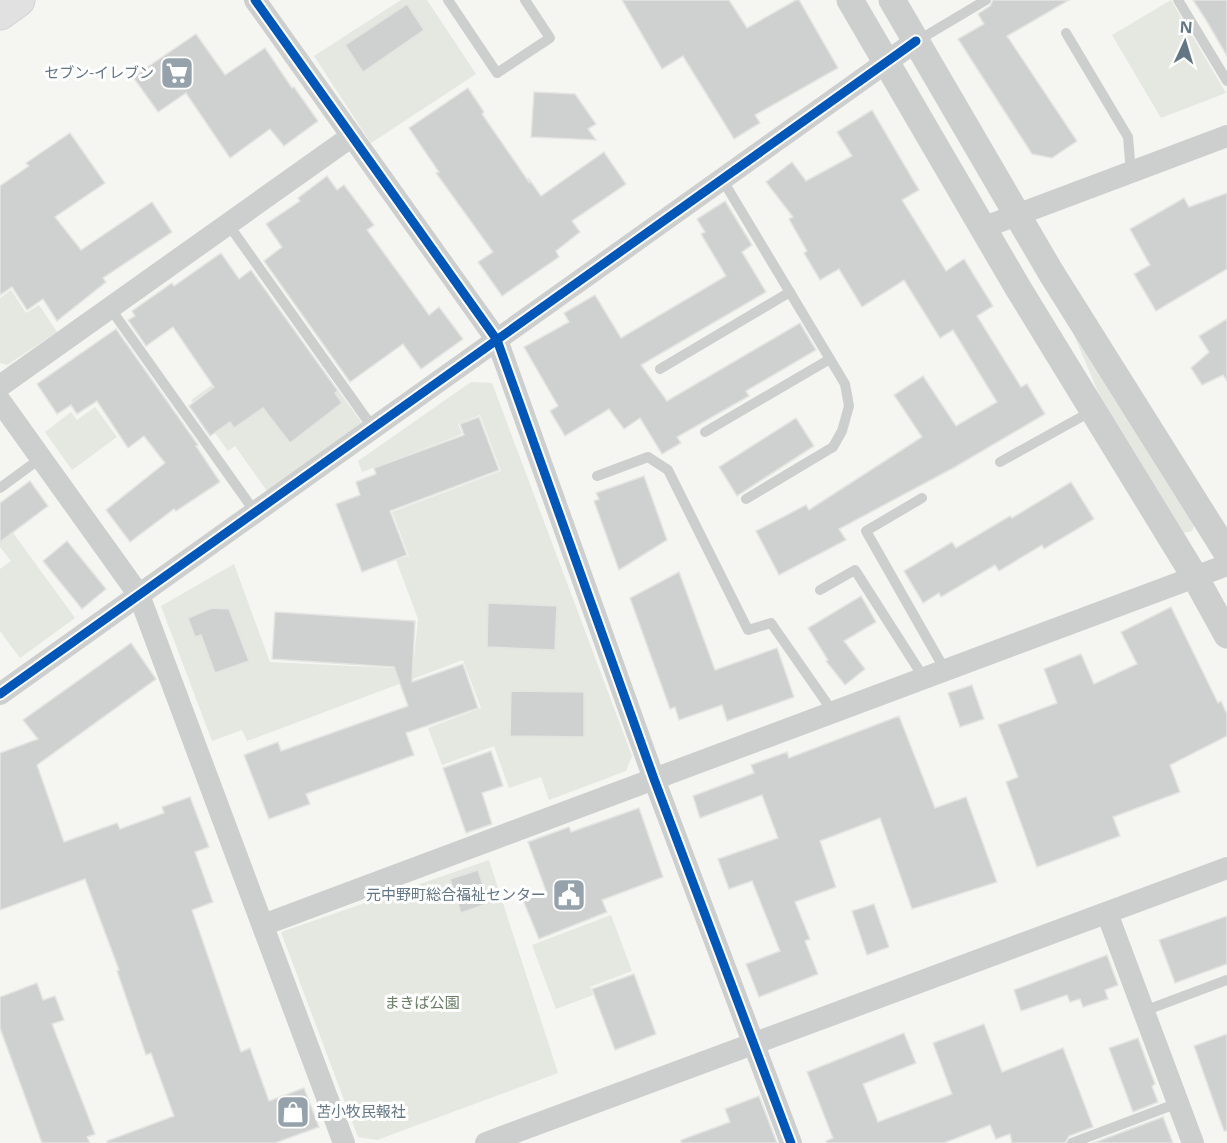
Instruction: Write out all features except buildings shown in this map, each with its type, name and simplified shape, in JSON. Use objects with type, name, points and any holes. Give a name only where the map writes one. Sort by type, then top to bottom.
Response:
[{"type":"highway","points":[[0,13],[18,0]]},
{"type":"street","points":[[255,0],[497,340],[654,779],[791,1143]]},
{"type":"street","points":[[849,0],[982,228],[1195,577],[1227,635]]},
{"type":"street","points":[[892,0],[1050,271],[1227,553]]},
{"type":"street","points":[[0,694],[916,41]]},
{"type":"street","points":[[0,386],[352,136]]},
{"type":"street","points":[[982,228],[1227,136]]},
{"type":"street","points":[[0,401],[139,595],[344,1143]]},
{"type":"street","points":[[263,925],[1227,565]]},
{"type":"street","points":[[486,1143],[1227,868]]},
{"type":"street","points":[[1107,913],[1193,1143]]},
{"type":"lane","points":[[448,0],[497,73],[550,38],[525,0]]},
{"type":"lane","points":[[916,41],[986,0]]},
{"type":"lane","points":[[1178,0],[1227,81]]},
{"type":"lane","points":[[1066,33],[1128,138],[1131,172]]},
{"type":"lane","points":[[722,179],[845,384],[849,406],[842,431],[833,447],[746,499]]},
{"type":"lane","points":[[228,225],[373,428]]},
{"type":"lane","points":[[660,369],[790,292]]},
{"type":"lane","points":[[110,308],[255,512]]},
{"type":"lane","points":[[705,432],[830,359]]},
{"type":"lane","points":[[1000,462],[1093,410]]},
{"type":"lane","points":[[597,476],[648,457],[668,470],[748,630],[771,623],[833,712]]},
{"type":"lane","points":[[0,488],[41,458]]},
{"type":"lane","points":[[922,498],[866,531],[934,674]]},
{"type":"lane","points":[[820,590],[855,570],[934,674]]},
{"type":"lane","points":[[1144,1011],[1227,980]]},
{"type":"lane","points":[[1072,1143],[1179,1103]]},
{"type":"green space","points":[[401,0],[427,0],[476,74],[371,143],[314,56]]},
{"type":"green space","points":[[1171,0],[1226,93],[1161,118],[1112,35]]},
{"type":"green space","points":[[11,290],[26,313],[39,305],[57,332],[7,365],[0,363],[0,298]]},
{"type":"green space","points":[[1047,290],[1193,521],[1192,531],[1183,533],[1101,399],[1074,335]]},
{"type":"green space","points":[[296,332],[362,423],[267,491],[235,446],[228,451],[191,400],[240,365],[244,369]]},
{"type":"green space","points":[[471,382],[492,383],[632,756],[626,771],[549,800],[541,777],[509,788],[494,746],[442,765],[428,728],[481,708],[463,660],[247,741],[242,730],[212,741],[161,606],[234,564],[270,662],[413,669],[418,619],[396,560],[409,556],[392,512],[501,471],[480,415],[458,424],[462,434],[362,472],[358,461]]},
{"type":"green space","points":[[95,407],[117,437],[72,470],[45,432],[71,412],[77,420]]},
{"type":"green space","points":[[0,515],[75,618],[20,658],[0,631],[0,569],[11,561],[0,547]]},
{"type":"green space","name":"まきば公園","points":[[489,860],[558,1073],[377,1140],[358,1137],[281,932]]},
{"type":"green space","points":[[611,915],[632,971],[590,987],[593,995],[556,1009],[532,945]]},
{"type":"cycle path","points":[[255,0],[497,340],[654,779],[791,1143]]},
{"type":"cycle path","points":[[0,694],[916,41]]},
{"type":"place","name":"セブン-イレブン","points":[[177,73]]},
{"type":"place","name":"元中野町総合福祉センター","points":[[569,895]]},
{"type":"place","name":"苫小牧民報社","points":[[293,1112]]}]
